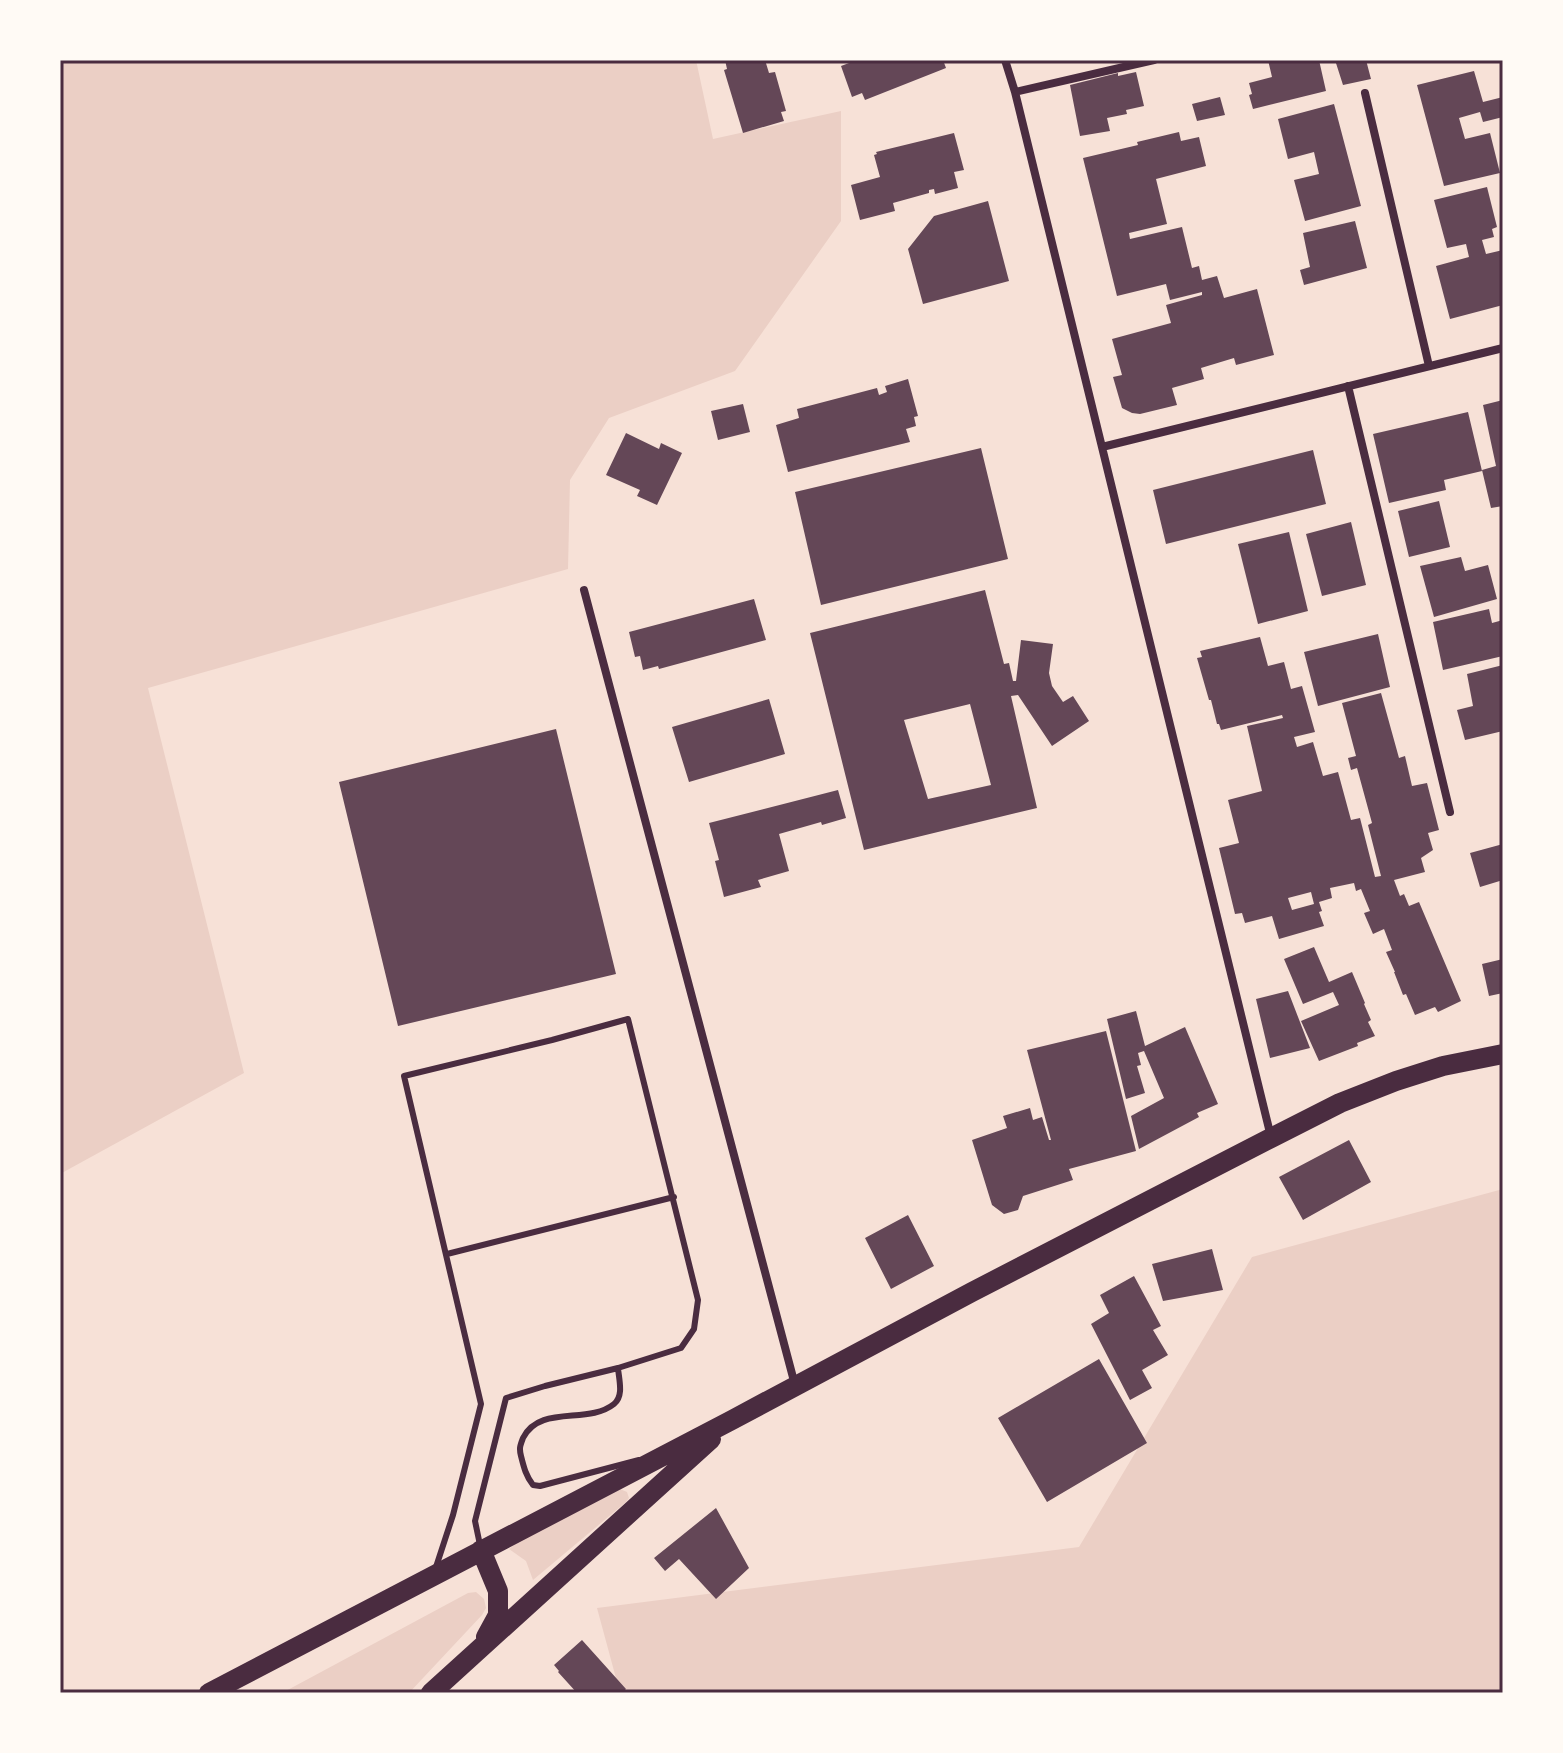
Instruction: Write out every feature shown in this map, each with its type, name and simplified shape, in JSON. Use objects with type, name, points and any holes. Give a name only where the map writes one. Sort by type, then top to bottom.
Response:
[{"type":"main road","points":[[209,1693],[972,1292],[1340,1103],[1443,1066],[1503,1054]]},
{"type":"main road","points":[[431,1693],[732,1420]]},
{"type":"main road","points":[[480,1648],[498,1615],[498,1591],[481,1550]]},
{"type":"street","points":[[1005,60],[1271,1138]]},
{"type":"street","points":[[1015,92],[1154,60]]},
{"type":"street","points":[[1365,93],[1429,366]]},
{"type":"street","points":[[1102,447],[1503,348]]},
{"type":"street","points":[[1348,386],[1450,812]]},
{"type":"street","points":[[584,590],[795,1385]]},
{"type":"lane","points":[[434,1575],[453,1515],[481,1404],[404,1076],[628,1019],[698,1300],[694,1329],[681,1348],[506,1398],[475,1521],[481,1550]]},
{"type":"lane","points":[[447,1254],[674,1197]]},
{"type":"lane","points":[[618,1368],[620,1396],[614,1404],[600,1411],[537,1421],[527,1430],[519,1448],[526,1476],[533,1485],[540,1486],[632,1460],[659,1458]]},
{"type":"shaded area","points":[[60,60],[696,60],[713,139],[841,111],[841,221],[735,371],[609,418],[570,480],[568,569],[148,688],[244,1073],[60,1174]]},
{"type":"shaded area","points":[[1503,1189],[1503,1693],[620,1693],[597,1608],[1079,1547],[1252,1257]]},
{"type":"shaded area","points":[[620,1489],[627,1492],[629,1498],[626,1502],[533,1580],[526,1561],[509,1549],[518,1542]]},
{"type":"shaded area","points":[[476,1592],[484,1599],[486,1608],[482,1615],[409,1693],[282,1693],[468,1593]]},
{"type":"building","points":[[725,60],[765,60],[769,73],[775,72],[786,111],[781,112],[784,121],[743,133],[724,70],[727,69]]},
{"type":"building","points":[[857,60],[943,60],[946,68],[865,100],[862,93],[852,97],[841,66]]},
{"type":"building","points":[[1268,60],[1319,60],[1326,91],[1253,109],[1249,83],[1272,77]]},
{"type":"building","points":[[1335,60],[1366,60],[1371,79],[1343,85]]},
{"type":"building","points":[[1474,71],[1483,102],[1503,97],[1503,117],[1483,122],[1480,112],[1459,118],[1465,139],[1490,133],[1500,173],[1444,186],[1417,85]]},
{"type":"building","points":[[1136,72],[1144,106],[1107,118],[1110,131],[1080,136],[1070,85],[1118,73],[1118,76]]},
{"type":"building","points":[[1220,97],[1225,115],[1197,121],[1192,104]]},
{"type":"building","points":[[1334,104],[1361,206],[1305,221],[1294,180],[1319,174],[1314,152],[1288,159],[1278,119]]},
{"type":"building","points":[[1179,132],[1181,141],[1199,137],[1206,166],[1156,179],[1167,224],[1129,233],[1130,239],[1182,227],[1192,268],[1199,266],[1202,280],[1217,276],[1224,298],[1257,289],[1274,355],[1236,365],[1234,358],[1201,368],[1204,379],[1172,388],[1177,405],[1132,413],[1122,408],[1113,377],[1122,375],[1112,339],[1171,323],[1166,305],[1202,295],[1202,292],[1170,300],[1166,284],[1117,296],[1083,158]]},
{"type":"building","points":[[954,133],[964,170],[954,172],[958,188],[935,194],[934,189],[929,190],[929,193],[893,203],[895,211],[860,220],[851,185],[880,177],[874,155],[876,152]]},
{"type":"building","points":[[1487,187],[1497,227],[1492,229],[1494,237],[1482,240],[1486,254],[1503,250],[1503,305],[1450,319],[1436,266],[1469,257],[1466,244],[1447,248],[1434,200]]},
{"type":"building","points":[[988,201],[1009,281],[923,304],[908,249],[934,216]]},
{"type":"building","points":[[1355,221],[1367,268],[1304,285],[1300,270],[1310,267],[1303,233]]},
{"type":"building","points":[[908,379],[918,416],[914,417],[916,426],[906,429],[910,442],[788,472],[776,425],[799,418],[797,409],[877,388],[879,395],[887,392],[885,386]]},
{"type":"building","points":[[1503,400],[1503,506],[1491,508],[1482,470],[1496,466],[1483,405]]},
{"type":"building","points":[[743,404],[750,432],[718,440],[711,411]]},
{"type":"building","points":[[1468,412],[1482,471],[1444,480],[1446,490],[1389,503],[1373,434]]},
{"type":"building","points":[[626,433],[659,449],[661,443],[682,453],[657,505],[637,496],[640,490],[606,475]]},
{"type":"building","points":[[981,448],[1008,559],[821,605],[795,492]]},
{"type":"building","points":[[1313,450],[1326,504],[1166,544],[1153,490]]},
{"type":"building","points":[[1439,501],[1450,547],[1409,557],[1398,511]]},
{"type":"building","points":[[1351,522],[1366,585],[1322,596],[1306,534]]},
{"type":"building","points":[[1289,532],[1308,611],[1258,624],[1238,544]]},
{"type":"building","points":[[1461,557],[1465,571],[1488,565],[1497,599],[1434,617],[1420,566]]},
{"type":"building","points":[[985,590],[1004,664],[1009,663],[1013,681],[1016,681],[1021,640],[1053,644],[1049,673],[1052,686],[1063,702],[1073,696],[1089,721],[1052,746],[1018,695],[1011,696],[1037,808],[864,850],[810,633]],"holes":[[[970,704],[991,785],[928,799],[904,720]]]},
{"type":"building","points":[[754,599],[766,640],[659,669],[658,666],[643,670],[640,656],[635,657],[629,632]]},
{"type":"building","points":[[1489,609],[1492,623],[1503,620],[1503,656],[1443,670],[1433,622]]},
{"type":"building","points":[[1378,634],[1390,687],[1318,706],[1304,652]]},
{"type":"building","points":[[1260,637],[1268,666],[1284,662],[1291,689],[1302,686],[1315,732],[1294,737],[1297,747],[1313,742],[1323,776],[1338,772],[1351,820],[1360,818],[1375,877],[1381,876],[1368,825],[1372,823],[1357,768],[1351,770],[1348,758],[1356,756],[1342,703],[1381,693],[1399,758],[1405,756],[1412,786],[1427,783],[1439,830],[1428,833],[1433,850],[1421,858],[1425,872],[1394,880],[1400,896],[1404,894],[1409,906],[1419,902],[1461,1001],[1438,1012],[1435,1007],[1415,1015],[1406,994],[1403,995],[1386,952],[1392,950],[1384,929],[1373,934],[1364,913],[1370,911],[1361,889],[1356,891],[1354,883],[1330,888],[1332,898],[1319,902],[1324,926],[1279,939],[1272,916],[1245,923],[1242,913],[1235,914],[1219,848],[1239,843],[1228,800],[1262,791],[1247,726],[1283,718],[1282,715],[1221,730],[1197,658],[1202,657],[1200,651]],"holes":[[[1311,892],[1314,904],[1292,910],[1288,898]]]},
{"type":"building","points":[[1503,665],[1503,731],[1465,740],[1457,710],[1473,706],[1467,674]]},
{"type":"building","points":[[769,699],[785,754],[689,782],[672,727]]},
{"type":"building","points":[[556,729],[616,974],[398,1026],[339,782]]},
{"type":"building","points":[[838,790],[846,818],[779,834],[789,871],[758,880],[761,887],[724,897],[715,861],[719,860],[709,823]]},
{"type":"building","points":[[1503,844],[1503,880],[1480,887],[1470,853]]},
{"type":"building","points":[[1314,947],[1329,982],[1352,972],[1375,1036],[1319,1061],[1301,1021],[1339,1005],[1333,992],[1303,1004],[1284,959]]},
{"type":"building","points":[[1503,959],[1503,993],[1489,996],[1482,964]]},
{"type":"building","points":[[1288,991],[1310,1048],[1270,1058],[1256,999]]},
{"type":"building","points":[[1136,1011],[1145,1046],[1185,1027],[1218,1104],[1197,1113],[1199,1117],[1139,1149],[1131,1116],[1164,1098],[1144,1051],[1138,1053],[1141,1065],[1137,1066],[1145,1093],[1126,1099],[1107,1019]]},
{"type":"building","points":[[1106,1031],[1136,1151],[1069,1169],[1073,1180],[1023,1196],[1018,1210],[1004,1214],[992,1205],[972,1140],[1007,1128],[1003,1116],[1030,1108],[1033,1120],[1042,1117],[1051,1140],[1027,1050]]},
{"type":"building","points":[[1349,1140],[1371,1182],[1303,1220],[1279,1177]]},
{"type":"building","points":[[908,1215],[934,1266],[891,1289],[865,1238]]},
{"type":"building","points":[[1212,1249],[1223,1290],[1163,1301],[1152,1264]]},
{"type":"building","points":[[1134,1276],[1161,1326],[1153,1330],[1168,1355],[1142,1370],[1152,1388],[1130,1400],[1091,1324],[1109,1313],[1100,1295]]},
{"type":"building","points":[[1099,1359],[1147,1443],[1047,1502],[998,1418]]},
{"type":"building","points":[[716,1508],[749,1568],[716,1599],[679,1559],[665,1571],[654,1558]]},
{"type":"building","points":[[582,1640],[626,1689],[622,1693],[577,1693],[558,1672],[554,1665]]}]
